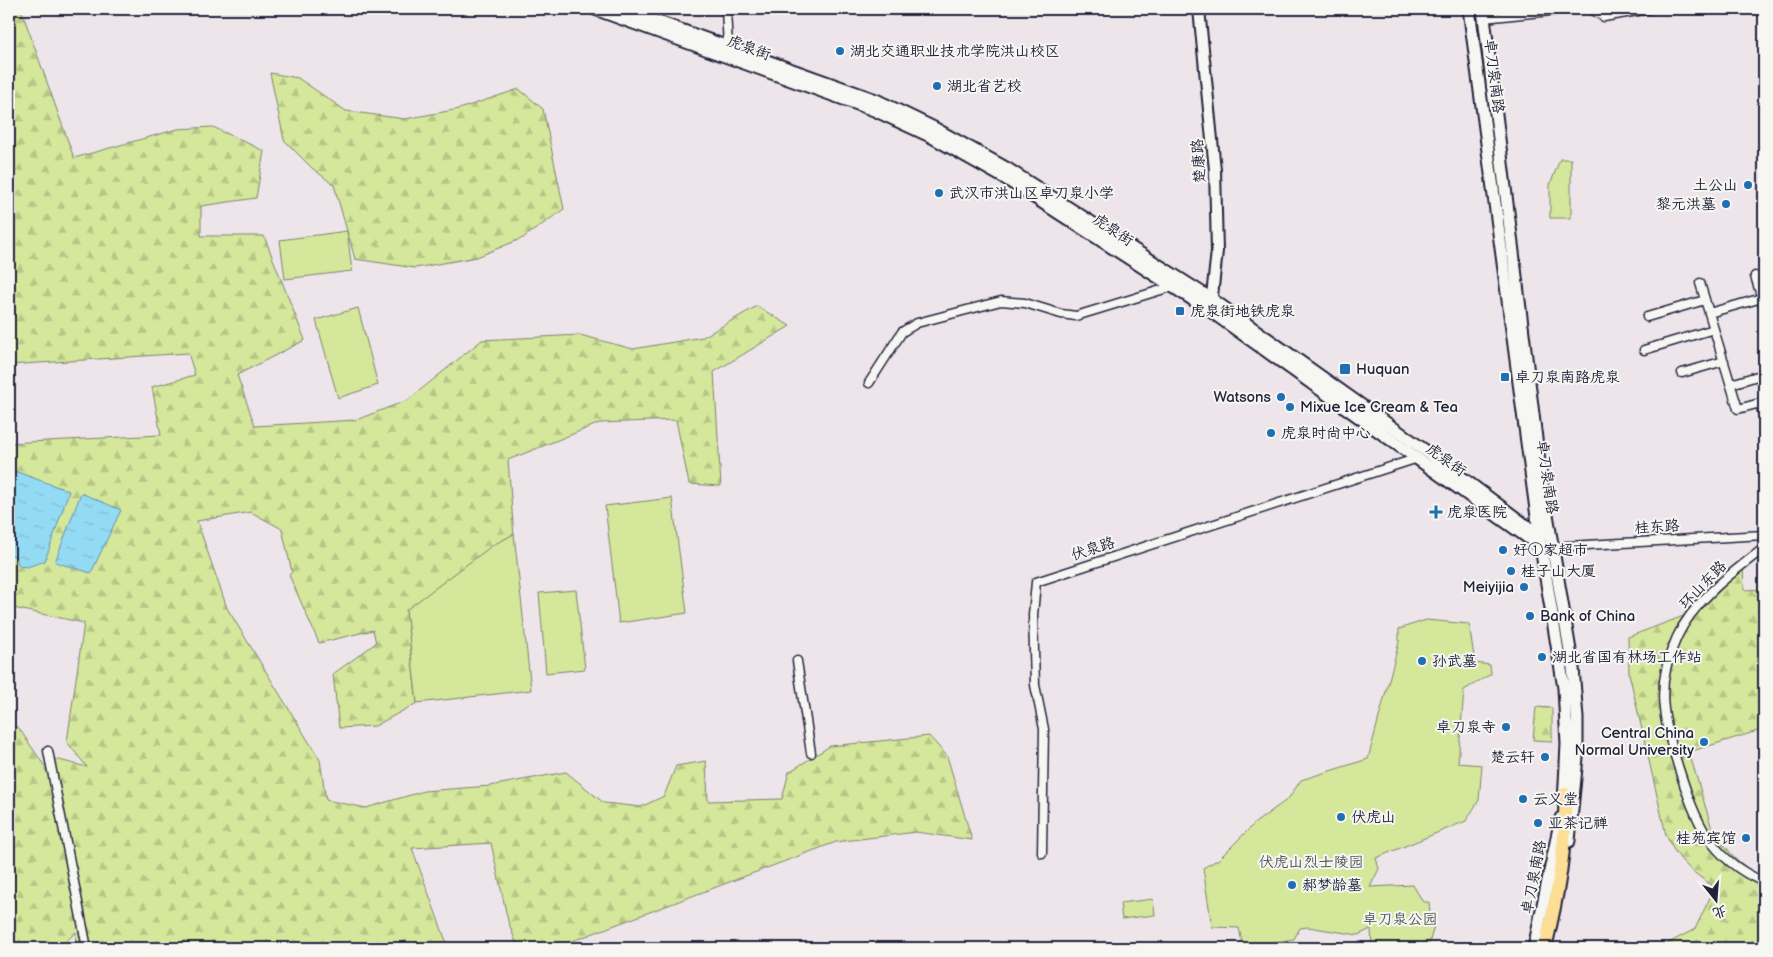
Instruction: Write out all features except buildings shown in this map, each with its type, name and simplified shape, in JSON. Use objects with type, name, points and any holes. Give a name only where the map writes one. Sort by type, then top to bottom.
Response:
[{"type":"highway","points":[[1548,944],[1562,851],[1566,814],[1565,794]]},
{"type":"main road","name":"虎泉街","points":[[595,9],[874,110],[930,136],[1003,177],[1085,229],[1170,287],[1211,305],[1418,458],[1544,543]]},
{"type":"main road","name":"虎泉街","points":[[622,9],[876,100],[934,128],[1006,168],[1211,305],[1510,512],[1544,543]]},
{"type":"main road","name":"卓刀泉南路","points":[[1469,9],[1536,508],[1573,668],[1578,742],[1575,790],[1566,866],[1548,944]]},
{"type":"main road","name":"卓刀泉南路","points":[[1484,13],[1530,396],[1544,543],[1564,688],[1567,744],[1565,794],[1534,948]]},
{"type":"main road","points":[[1510,512],[1522,513],[1536,508]]},
{"type":"street","points":[[726,9],[728,47]]},
{"type":"street","name":"楚康路","points":[[1199,9],[1215,170],[1217,251],[1211,305]]},
{"type":"street","points":[[1484,13],[1570,9]]},
{"type":"street","points":[[1590,9],[1604,18],[1649,9]]},
{"type":"street","points":[[1709,313],[1763,301],[1755,276]]},
{"type":"street","points":[[1700,283],[1738,409],[1762,403],[1764,417]]},
{"type":"street","points":[[869,383],[902,332],[917,323],[1001,301],[1025,303],[1061,314],[1076,316],[1170,287]]},
{"type":"street","points":[[1647,317],[1705,300]]},
{"type":"street","points":[[1644,350],[1714,329]]},
{"type":"street","points":[[1682,374],[1724,361]]},
{"type":"street","points":[[1731,384],[1764,374]]},
{"type":"street","name":"伏泉路","points":[[1042,853],[1044,729],[1035,685],[1033,615],[1036,582],[1418,458]]},
{"type":"street","name":"桂东路","points":[[1544,543],[1764,535]]},
{"type":"street","name":"环山东路","points":[[1764,548],[1733,572],[1699,606],[1687,621],[1671,651],[1664,672],[1662,691],[1670,740],[1701,829],[1730,862],[1764,882]]},
{"type":"street","points":[[797,661],[811,753]]},
{"type":"street","points":[[48,751],[87,948]]},
{"type":"green space","points":[[9,9],[21,9],[74,158],[178,129],[213,127],[264,151],[256,198],[201,206],[201,236],[264,236],[305,340],[237,375],[255,426],[356,420],[408,400],[482,340],[580,335],[633,349],[703,337],[757,306],[790,326],[714,372],[721,486],[689,484],[676,420],[600,423],[508,460],[517,575],[406,610],[417,703],[375,726],[339,728],[333,674],[376,643],[373,630],[319,643],[289,575],[292,572],[282,529],[251,512],[197,521],[227,608],[320,760],[326,800],[366,808],[424,791],[490,786],[566,772],[604,803],[641,807],[664,796],[676,766],[706,761],[708,801],[782,799],[789,772],[830,746],[929,736],[947,756],[972,840],[916,832],[836,842],[554,948],[518,948],[508,921],[491,843],[412,848],[447,944],[444,948],[75,948],[76,932],[59,948],[9,948],[9,727],[18,727],[48,771],[55,759],[87,767],[67,742],[84,623],[9,607],[9,443],[161,435],[152,387],[195,375],[188,353],[9,365]]},
{"type":"green space","points":[[270,73],[298,78],[346,111],[405,119],[459,109],[519,89],[543,109],[564,209],[523,238],[477,257],[415,268],[355,259],[334,185],[312,168],[284,140]]},
{"type":"green space","points":[[1560,159],[1571,159],[1571,218],[1550,218],[1550,185]]},
{"type":"green space","points":[[347,231],[352,271],[285,279],[280,240]]},
{"type":"green space","points":[[358,308],[378,385],[338,398],[316,320]]},
{"type":"green space","points":[[672,498],[687,613],[619,623],[605,506]]},
{"type":"green space","points":[[514,534],[531,690],[417,703],[406,610],[493,545]]},
{"type":"green space","points":[[1743,567],[1744,590],[1764,589],[1764,729],[1689,752],[1713,832],[1735,858],[1764,882],[1764,948],[1659,948],[1695,929],[1715,887],[1680,859],[1666,835],[1629,673],[1628,637],[1702,609]]},
{"type":"green space","points":[[576,590],[585,669],[546,673],[539,593]]},
{"type":"green space","name":"伏虎山烈士陵园","points":[[1426,620],[1469,624],[1475,663],[1490,665],[1491,674],[1464,690],[1458,763],[1482,765],[1479,800],[1466,821],[1376,858],[1379,869],[1370,887],[1413,885],[1423,902],[1429,902],[1430,913],[1435,922],[1428,948],[1372,948],[1371,929],[1358,935],[1308,927],[1300,928],[1294,939],[1243,947],[1239,928],[1212,927],[1203,868],[1219,859],[1255,823],[1288,799],[1301,780],[1368,759],[1399,642],[1399,629]]},
{"type":"green space","points":[[1536,707],[1552,708],[1552,741],[1533,740]]},
{"type":"green space","points":[[1153,899],[1155,915],[1122,919],[1120,903]]},
{"type":"water","points":[[9,469],[69,491],[45,561],[27,567],[19,566],[15,556],[9,554]]},
{"type":"water","points":[[81,493],[121,510],[91,573],[55,562]]},
{"type":"place","name":"湖北交通职业技术学院洪山校区","points":[[840,51]]},
{"type":"place","name":"湖北省艺校","points":[[937,86]]},
{"type":"place","name":"土公山","points":[[1748,185]]},
{"type":"place","name":"武汉市洪山区卓刀泉小学","points":[[939,193]]},
{"type":"place","name":"黎元洪墓","points":[[1726,204]]},
{"type":"place","name":"虎泉街地铁虎泉","points":[[1180,311]]},
{"type":"place","name":"Huquan","points":[[1345,369]]},
{"type":"place","name":"卓刀泉南路虎泉","points":[[1505,377]]},
{"type":"place","name":"Watsons","points":[[1281,397]]},
{"type":"place","name":"Mixue Ice Cream & Tea","points":[[1290,407]]},
{"type":"place","name":"虎泉时尚中心","points":[[1271,433]]},
{"type":"place","name":"虎泉医院","points":[[1436,512]]},
{"type":"place","name":"好①家超市","points":[[1503,550]]},
{"type":"place","name":"桂子山大厦","points":[[1511,571]]},
{"type":"place","name":"Meiyijia","points":[[1524,587]]},
{"type":"place","name":"Bank of China","points":[[1530,616]]},
{"type":"place","name":"湖北省国有林场工作站","points":[[1542,657]]},
{"type":"place","name":"孙武墓","points":[[1422,661]]},
{"type":"place","name":"卓刀泉寺","points":[[1506,727]]},
{"type":"place","name":"Central China Normal University","points":[[1704,742]]},
{"type":"place","name":"楚云轩","points":[[1545,757]]},
{"type":"place","name":"云义堂","points":[[1523,799]]},
{"type":"place","name":"伏虎山","points":[[1341,817]]},
{"type":"place","name":"亚茶记禅","points":[[1538,823]]},
{"type":"place","name":"桂苑宾馆","points":[[1746,838]]},
{"type":"place","name":"郝梦龄墓","points":[[1292,885]]},
{"type":"park label","name":"卓刀泉公园","points":[[1400,919]]}]
